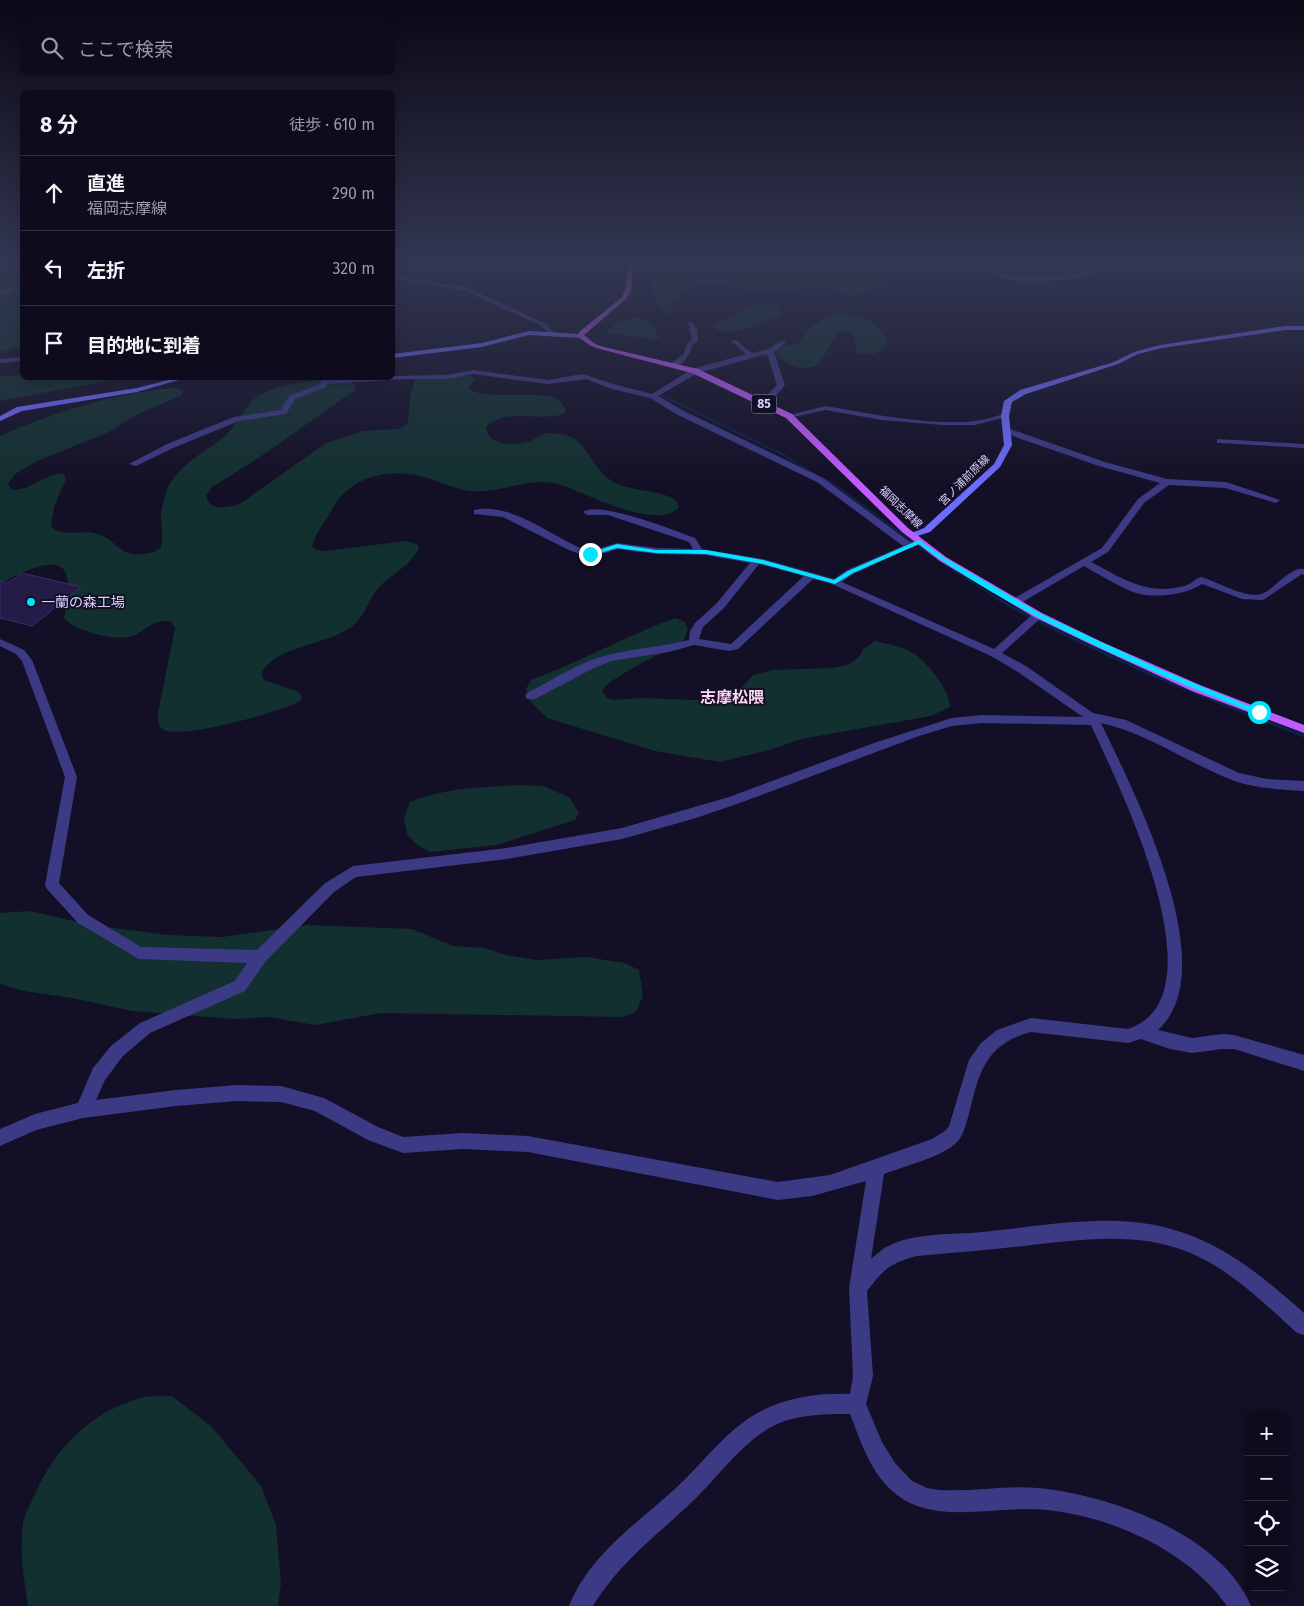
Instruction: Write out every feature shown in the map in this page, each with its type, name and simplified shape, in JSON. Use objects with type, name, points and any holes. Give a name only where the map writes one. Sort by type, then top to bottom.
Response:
[{"type":"main road","points":[[395,356],[482,345],[516,337]]},
{"type":"main road","name":"福岡志摩線","points":[[582,337],[602,348],[695,371],[789,416],[913,541],[1015,602],[1035,618],[1162,673],[1304,729]]},
{"type":"main road","points":[[1005,416],[1008,401],[1022,392],[1116,363],[1136,353],[1162,346],[1220,337]]},
{"type":"main road","points":[[0,418],[20,409],[137,390],[174,380]]},
{"type":"main road","name":"宮ノ浦前原線","points":[[913,541],[997,465],[1008,445],[1005,416]]},
{"type":"street","points":[[674,365],[686,355],[689,344],[688,337]]},
{"type":"street","points":[[689,344],[696,340],[695,337]]},
{"type":"street","points":[[734,341],[751,355]]},
{"type":"street","points":[[653,396],[695,371],[770,351],[783,342]]},
{"type":"street","points":[[758,402],[771,396],[781,385],[770,351]]},
{"type":"street","points":[[0,361],[20,360]]},
{"type":"street","points":[[395,377],[447,377],[473,372],[548,382],[585,376],[615,387],[653,396],[679,412],[820,480],[913,541]]},
{"type":"street","points":[[134,464],[170,446],[237,419],[283,412],[288,407],[292,398],[318,388],[325,380]]},
{"type":"street","points":[[789,416],[826,408],[882,418],[942,423],[975,422],[1005,416]]},
{"type":"street","points":[[1007,431],[1102,464],[1167,482],[1226,485],[1276,500]]},
{"type":"street","points":[[1220,440],[1304,446]]},
{"type":"street","points":[[1015,602],[1105,550],[1141,501],[1167,482]]},
{"type":"street","points":[[0,1138],[35,1122],[83,1110],[237,1093],[280,1094],[318,1104],[374,1134],[403,1145],[463,1142],[528,1144],[778,1191],[796,1191],[816,1187],[876,1168],[939,1144],[951,1136],[959,1118],[971,1074],[978,1059],[987,1047],[1009,1031],[1032,1025],[1128,1036],[1142,1032],[1158,1020],[1166,1008],[1174,972],[1174,936],[1166,896],[1148,844],[1092,718],[1022,669],[995,654],[835,582],[756,561],[699,551],[656,551],[617,546],[586,554],[502,515],[476,512]]},
{"type":"street","points":[[587,512],[618,514],[692,540],[699,551]]},
{"type":"street","points":[[835,582],[850,572],[913,541]]},
{"type":"street","points":[[694,642],[695,631],[699,625],[720,606],[756,561]]},
{"type":"street","points":[[1085,563],[1137,590],[1172,592],[1190,588],[1201,580],[1246,597],[1263,597],[1300,571],[1304,572]]},
{"type":"street","points":[[531,696],[598,661],[618,656],[669,649],[694,642],[729,648],[739,645],[810,576]]},
{"type":"street","points":[[995,654],[1035,618]]},
{"type":"street","points":[[0,642],[20,652],[27,660],[71,777],[52,885],[83,919],[139,953],[260,957]]},
{"type":"street","points":[[83,1110],[99,1074],[117,1051],[145,1028],[240,986],[260,957],[329,888],[353,872],[547,847],[626,833],[704,810],[952,722],[982,719],[1092,718],[1122,723],[1237,777],[1267,784],[1304,786]]},
{"type":"street","points":[[1142,1032],[1187,1045],[1200,1046],[1224,1041],[1237,1042],[1304,1063]]},
{"type":"street","points":[[876,1168],[858,1288],[863,1376],[856,1404],[882,1462],[891,1475],[906,1488],[933,1501],[1037,1499],[1084,1507],[1128,1520],[1170,1540],[1195,1556],[1217,1575],[1240,1606]]},
{"type":"street","points":[[858,1288],[873,1269],[892,1254],[917,1247],[1086,1231],[1137,1231],[1190,1244],[1219,1259],[1249,1279],[1304,1326]]},
{"type":"street","points":[[580,1606],[595,1582],[617,1554],[686,1493],[737,1439],[769,1418],[793,1409],[817,1403],[856,1404]]},
{"type":"green space","points":[[0,337],[20,337],[20,347],[0,352]]},
{"type":"green space","points":[[635,337],[659,338],[652,341]]},
{"type":"green space","points":[[803,337],[836,337],[819,364],[807,368],[791,365],[776,354],[777,347],[798,343]]},
{"type":"green space","points":[[853,337],[885,337],[887,340],[885,348],[874,354],[857,353]]},
{"type":"green space","points":[[20,374],[20,380],[107,380],[0,401],[0,377]]},
{"type":"green space","points":[[432,374],[473,376],[475,380],[469,386],[469,389],[477,393],[553,397],[564,406],[566,411],[564,414],[544,417],[513,416],[503,418],[494,421],[486,427],[491,438],[502,443],[515,444],[527,442],[548,433],[569,436],[583,447],[599,469],[612,481],[620,485],[670,497],[677,501],[679,507],[669,514],[639,513],[561,485],[550,483],[527,483],[493,490],[471,491],[416,475],[401,473],[373,476],[348,489],[338,500],[317,534],[312,547],[324,551],[406,541],[417,544],[419,549],[407,564],[378,588],[362,616],[355,624],[341,633],[289,651],[268,664],[261,674],[264,680],[299,692],[302,697],[300,701],[232,723],[190,731],[174,732],[164,730],[158,723],[158,713],[175,628],[171,622],[160,621],[133,636],[117,638],[96,634],[77,627],[64,618],[68,584],[65,572],[56,565],[40,566],[31,569],[0,584],[0,436],[36,421],[110,398],[175,388],[183,390],[182,395],[138,414],[109,432],[37,461],[15,474],[8,484],[11,489],[24,488],[50,476],[64,474],[66,480],[54,509],[52,528],[68,533],[87,532],[98,534],[128,553],[150,553],[161,547],[162,509],[172,480],[190,462],[225,436],[249,404],[261,394],[288,385],[319,380],[333,380],[356,385],[355,390],[260,457],[211,488],[206,496],[211,505],[226,507],[241,503],[326,443],[363,431],[404,427],[408,422],[410,396],[415,380]]},
{"type":"green space","points":[[675,618],[685,622],[688,629],[683,642],[616,678],[602,691],[607,698],[614,700],[641,698],[718,701],[739,691],[753,675],[774,670],[832,668],[848,665],[860,656],[863,649],[875,641],[904,649],[913,653],[924,662],[942,685],[950,707],[931,716],[801,739],[773,749],[720,762],[655,751],[547,718],[529,700],[526,689],[531,680]]},
{"type":"green space","points":[[519,785],[544,786],[570,798],[579,813],[575,820],[496,845],[431,852],[417,845],[407,834],[404,818],[410,802],[450,791]]},
{"type":"green space","points":[[30,911],[92,925],[167,935],[222,937],[308,925],[412,929],[453,946],[485,948],[505,955],[537,960],[586,957],[625,963],[639,970],[643,996],[636,1012],[622,1017],[381,1013],[315,1025],[268,1017],[235,1019],[132,1011],[72,998],[24,991],[0,984],[0,913]]},
{"type":"green space","points":[[172,1396],[212,1427],[261,1486],[276,1525],[281,1583],[278,1606],[28,1606],[22,1554],[23,1523],[43,1477],[53,1461],[77,1434],[107,1412],[123,1404],[145,1397]]},
{"type":"building","name":"一蘭の森工場","points":[[22,573],[81,587],[32,626],[0,618],[0,581],[8,583]]},
{"type":"waterway","points":[[659,394],[784,455],[816,475]]},
{"type":"waterway","points":[[822,478],[834,484],[922,549],[998,599]]},
{"type":"waterway","points":[[996,598],[1071,637],[1147,673],[1304,736]]},
{"type":"place","name":"一蘭の森工場","points":[[31,602]]},
{"type":"district","name":"志摩松隈","points":[[732,697]]},
{"type":"route","points":[[590,554],[617,546],[656,551],[688,550],[706,552],[763,562],[835,582],[850,572],[919,542],[943,559],[1038,615],[1154,670],[1259,712]]}]
